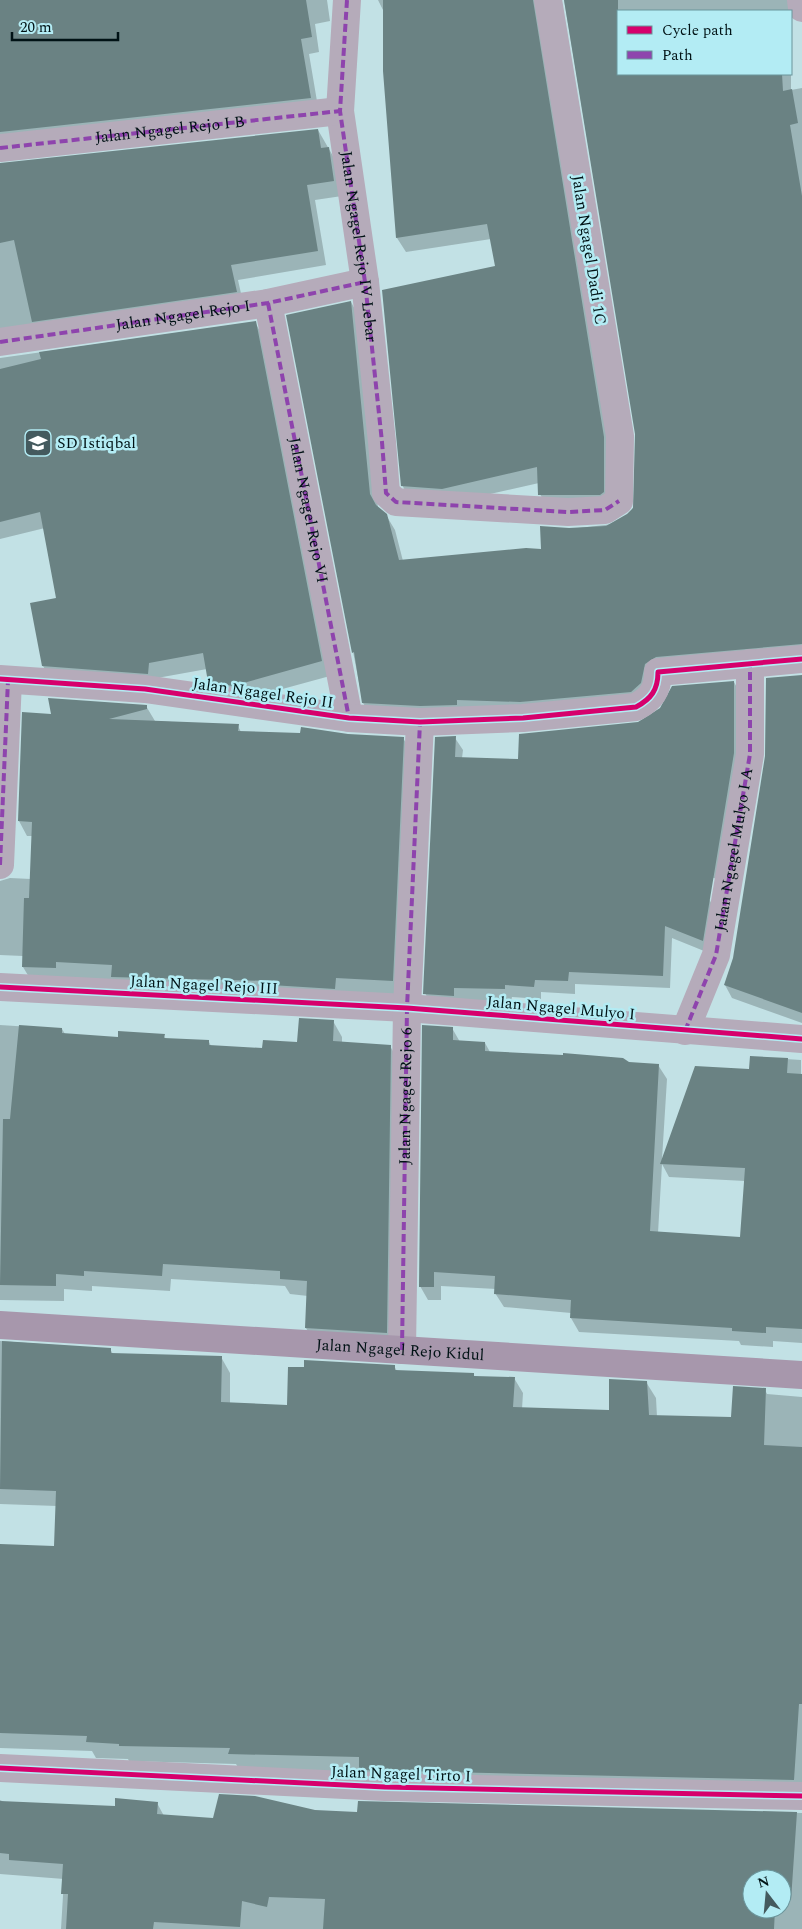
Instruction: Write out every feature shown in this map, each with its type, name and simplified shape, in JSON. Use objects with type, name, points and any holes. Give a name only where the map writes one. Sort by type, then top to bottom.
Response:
[{"type":"main road","name":"Jalan Ngagel Rejo Kidul","points":[[0,1325],[802,1375]]},
{"type":"street","name":"Jalan Ngagel Rejo IV Lebar","points":[[347,0],[340,111],[365,282],[386,493]]},
{"type":"street","name":"Jalan Ngagel Dadi 1C","points":[[386,493],[396,502],[568,512],[605,510],[619,501],[620,436],[548,0]]},
{"type":"street","points":[[801,0],[802,8]]},
{"type":"street","name":"Jalan Ngagel Rejo I B","points":[[0,148],[340,111]]},
{"type":"street","name":"Jalan Ngagel Rejo I","points":[[0,342],[268,302],[365,282]]},
{"type":"street","name":"Jalan Ngagel Rejo VI","points":[[268,302],[349,718]]},
{"type":"street","points":[[750,663],[802,659]]},
{"type":"street","name":"Jalan Ngagel Rejo II","points":[[4,680],[145,689],[349,718],[420,722],[523,718],[636,708],[646,702],[654,693],[658,683],[658,672],[750,663]]},
{"type":"street","name":"Jalan Ngagel Mulyo I A","points":[[685,1031],[716,955],[750,754],[750,663]]},
{"type":"street","points":[[0,865],[4,680]]},
{"type":"street","name":"Jalan Ngagel Rejo 6","points":[[402,1350],[407,1008],[420,722]]},
{"type":"street","name":"Jalan Ngagel Rejo III","points":[[0,987],[407,1008]]},
{"type":"street","name":"Jalan Ngagel Mulyo I","points":[[407,1008],[802,1039]]},
{"type":"street","name":"Jalan Ngagel Tirto I","points":[[0,1768],[385,1787],[802,1796]]},
{"type":"building","points":[[0,0],[306,0],[312,37],[301,39],[311,98],[0,132]]},
{"type":"building","points":[[383,0],[533,0],[604,437],[604,492],[600,495],[538,495],[537,467],[442,489],[401,486],[382,290],[495,266],[487,224],[396,238],[383,71]]},
{"type":"building","points":[[564,0],[618,0],[617,75],[782,75],[783,91],[792,89],[798,123],[790,125],[802,196],[802,644],[656,657],[645,664],[641,683],[631,692],[520,702],[457,700],[457,705],[420,706],[362,703],[354,652],[352,653],[286,315],[351,301],[370,494],[376,505],[387,514],[399,560],[526,548],[541,549],[540,526],[569,528],[606,526],[627,514],[633,508],[635,434]]},
{"type":"building","points":[[318,129],[321,148],[329,147],[334,181],[307,185],[318,251],[231,265],[237,292],[32,322],[14,240],[0,243],[0,163]]},
{"type":"building","points":[[256,321],[322,661],[233,686],[208,682],[203,653],[149,663],[148,674],[42,666],[30,603],[56,598],[40,512],[0,522],[0,369],[41,359],[39,352]]},
{"type":"building","points":[[802,675],[802,1013],[724,985],[733,958],[765,756],[766,678]]},
{"type":"building","points":[[734,681],[734,753],[703,941],[665,926],[663,976],[569,972],[568,981],[535,980],[534,987],[505,985],[505,989],[454,988],[454,996],[423,994],[435,737],[456,736],[455,757],[518,759],[519,734],[638,722],[660,708],[672,686]]},
{"type":"building","points":[[48,698],[147,705],[147,709],[109,719],[239,724],[238,731],[300,733],[301,727],[348,734],[404,737],[393,981],[336,978],[335,989],[271,985],[271,981],[111,977],[112,965],[56,962],[56,968],[22,967],[24,898],[29,898],[32,822],[18,821],[22,712],[51,714]]},
{"type":"building","points":[[299,1018],[334,1020],[333,1041],[391,1045],[387,1333],[305,1328],[307,1281],[280,1279],[280,1271],[163,1264],[162,1276],[84,1271],[84,1276],[56,1274],[56,1286],[0,1285],[3,1119],[10,1119],[19,1025],[62,1028],[62,1033],[118,1037],[118,1031],[165,1034],[164,1038],[209,1040],[209,1045],[262,1048],[263,1040],[297,1042]]},
{"type":"building","points":[[422,1025],[453,1027],[453,1040],[485,1042],[485,1051],[563,1055],[563,1053],[623,1058],[629,1062],[659,1064],[650,1231],[740,1237],[745,1168],[660,1164],[695,1066],[749,1069],[750,1056],[788,1058],[787,1073],[802,1074],[802,1329],[766,1327],[766,1333],[732,1331],[732,1328],[570,1318],[571,1300],[494,1294],[495,1276],[434,1272],[434,1287],[419,1287]]},
{"type":"building","points":[[2,1341],[111,1348],[111,1353],[222,1356],[221,1402],[287,1405],[288,1367],[304,1367],[304,1360],[395,1365],[395,1370],[474,1373],[474,1376],[515,1377],[513,1407],[609,1410],[609,1379],[647,1381],[649,1415],[731,1417],[733,1386],[766,1388],[764,1445],[802,1447],[802,1704],[799,1704],[794,1780],[359,1770],[359,1757],[228,1754],[230,1748],[119,1746],[119,1744],[86,1742],[87,1736],[0,1733],[0,1544],[54,1546],[56,1491],[0,1489]]},
{"type":"building","points":[[219,1794],[255,1796],[315,1810],[357,1812],[358,1801],[797,1812],[792,1885],[792,1869],[742,1869],[742,1919],[774,1919],[774,1929],[323,1929],[325,1899],[269,1897],[267,1907],[242,1901],[240,1927],[154,1922],[153,1929],[66,1929],[68,1894],[61,1894],[63,1864],[9,1860],[9,1854],[0,1853],[0,1801],[115,1806],[115,1798],[158,1802],[157,1814],[213,1818]]},
{"type":"marked path","points":[[347,0],[340,111],[365,282],[386,493],[396,502],[568,512],[605,510],[619,501]]},
{"type":"marked path","points":[[0,148],[340,111]]},
{"type":"marked path","points":[[0,342],[268,303],[365,282]]},
{"type":"marked path","points":[[268,303],[349,718]]},
{"type":"marked path","points":[[685,1031],[716,955],[750,754],[750,663]]},
{"type":"marked path","points":[[0,865],[8,680]]},
{"type":"marked path","points":[[402,1350],[407,1008],[420,722]]},
{"type":"cycle path","points":[[0,679],[145,689],[349,718],[420,722],[523,718],[636,707],[646,701],[653,693],[657,684],[658,672],[802,659]]},
{"type":"cycle path","points":[[0,987],[407,1008],[802,1039]]},
{"type":"cycle path","points":[[0,1768],[385,1787],[802,1796]]},
{"type":"place","name":"SD Istiqbal","points":[[38,443]]}]
